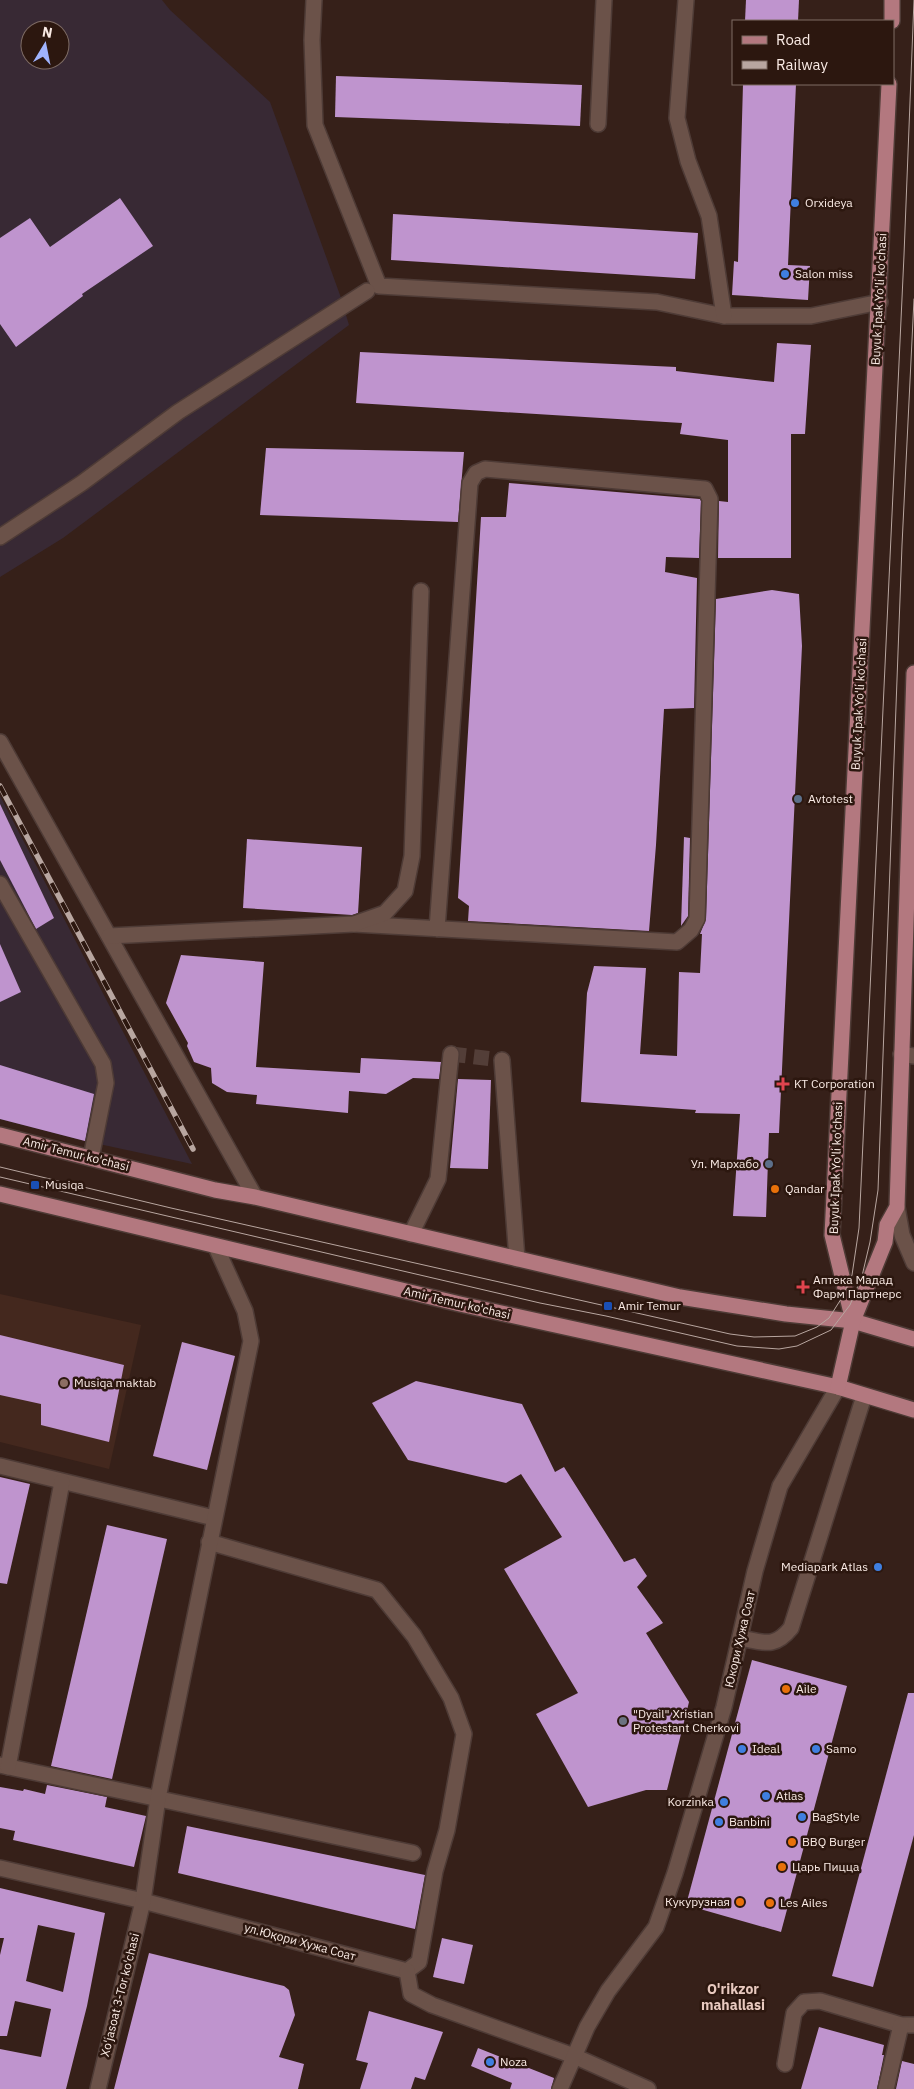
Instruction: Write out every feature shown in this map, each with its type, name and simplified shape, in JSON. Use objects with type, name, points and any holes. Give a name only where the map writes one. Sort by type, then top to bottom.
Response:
[{"type":"main road","points":[[892,0],[892,20]]},
{"type":"main road","name":"Buyuk Ipak Yo'li ko'chasi","points":[[853,1321],[832,1235],[880,302],[889,85]]},
{"type":"main road","name":"Buyuk Ipak Yo'li ko'chasi","points":[[838,1387],[853,1321],[885,1242],[887,1225],[897,1207],[908,1055],[914,673]]},
{"type":"main road","name":"Amir Temur ko'chasi","points":[[0,1135],[215,1190],[255,1197],[680,1297],[786,1314],[853,1321],[914,1339]]},
{"type":"main road","name":"Amir Temur ko'chasi","points":[[0,1194],[460,1304],[838,1387],[914,1410]]},
{"type":"street","points":[[314,0],[312,40],[315,126],[379,286],[657,302],[724,316],[811,316],[880,302]]},
{"type":"street","points":[[598,124],[604,0]]},
{"type":"street","points":[[686,0],[677,118],[688,161],[709,216],[724,316]]},
{"type":"street","points":[[0,537],[82,483],[178,412],[367,291]]},
{"type":"street","points":[[109,936],[354,924],[677,942],[691,930],[696,919],[710,499],[705,489],[485,469],[476,473],[470,483],[437,928]]},
{"type":"street","points":[[354,924],[386,913],[405,891],[412,856],[421,591]]},
{"type":"street","points":[[0,742],[255,1197]]},
{"type":"street","points":[[0,884],[103,1064],[106,1083],[91,1158]]},
{"type":"street","points":[[411,1234],[438,1179],[451,1054]]},
{"type":"street","points":[[502,1060],[517,1259]]},
{"type":"street","points":[[897,1207],[902,1235],[914,1263]]},
{"type":"street","name":"Xo'jasoat 3-Tor ko'chasi","points":[[98,2089],[143,1901],[158,1798],[251,1341],[245,1311],[216,1247]]},
{"type":"street","name":"Юкори Хужа Соат","points":[[560,2089],[586,2027],[608,1991],[656,1927],[675,1873],[724,1706],[756,1571],[780,1486],[838,1387]]},
{"type":"street","points":[[740,1638],[770,1643],[782,1640],[791,1628],[864,1396]]},
{"type":"street","points":[[0,1466],[214,1518]]},
{"type":"street","points":[[62,1482],[4,1766],[413,1853]]},
{"type":"street","points":[[209,1542],[377,1590],[414,1636],[451,1698],[464,1734],[446,1830],[435,1871],[419,1962],[407,1971],[411,1994],[432,2006],[574,2056],[648,2089]]},
{"type":"street","name":"ул.Юқори Хужа Соат","points":[[0,1868],[143,1901],[407,1971]]},
{"type":"street","points":[[785,2064],[794,2013],[804,2002],[820,2001],[907,2025],[886,2089]]},
{"type":"shaded area","points":[[0,0],[162,0],[170,10],[270,102],[340,295],[349,325],[63,538],[0,577]]},
{"type":"shaded area","points":[[0,796],[192,1164],[85,1141],[0,1119]]},
{"type":"shaded area","name":"Musiqa maktab","points":[[0,1294],[141,1325],[109,1469],[0,1442]]},
{"type":"building","points":[[746,0],[799,0],[798,20],[745,20]]},
{"type":"building","points":[[336,76],[582,85],[580,126],[335,117]]},
{"type":"building","points":[[743,85],[796,85],[788,265],[810,266],[808,300],[732,295],[734,261],[738,262]]},
{"type":"building","points":[[120,198],[153,246],[82,294],[83,296],[16,347],[0,324],[0,238],[30,218],[50,247]]},
{"type":"building","points":[[393,214],[698,233],[695,279],[391,260]]},
{"type":"building","points":[[777,343],[811,345],[805,434],[791,434],[791,558],[718,558],[719,501],[728,502],[728,440],[680,434],[682,423],[356,403],[360,352],[676,367],[676,371],[774,382]]},
{"type":"building","points":[[266,448],[464,452],[458,522],[260,515]]},
{"type":"building","points":[[509,483],[700,499],[701,501],[699,558],[666,557],[665,572],[697,578],[694,708],[664,709],[649,931],[468,921],[469,906],[458,898],[481,517],[506,517]]},
{"type":"building","points":[[772,590],[799,594],[802,646],[779,1133],[769,1133],[766,1217],[733,1216],[740,1114],[695,1113],[696,1110],[581,1102],[587,993],[594,966],[646,968],[640,1054],[677,1056],[679,972],[700,973],[702,934],[700,934],[706,919],[716,599]]},
{"type":"building","points":[[0,804],[54,918],[36,929],[0,860]]},
{"type":"building","points":[[684,837],[690,838],[688,916],[681,926]]},
{"type":"building","points":[[247,839],[362,847],[358,913],[352,915],[243,908]]},
{"type":"building","points":[[0,944],[21,992],[0,1002]]},
{"type":"building","points":[[181,955],[264,962],[256,1067],[360,1073],[361,1058],[441,1062],[439,1079],[413,1078],[386,1094],[349,1091],[348,1113],[256,1104],[257,1095],[227,1092],[212,1083],[211,1068],[194,1062],[187,1046],[188,1043],[166,1003]]},
{"type":"building","points":[[0,1065],[94,1094],[85,1141],[0,1119]]},
{"type":"building","points":[[458,1079],[491,1080],[488,1169],[450,1168]]},
{"type":"building","points":[[0,1335],[124,1365],[109,1442],[41,1425],[41,1404],[0,1395]]},
{"type":"building","points":[[182,1342],[235,1356],[207,1470],[153,1456]]},
{"type":"building","points":[[416,1381],[522,1404],[555,1472],[564,1467],[624,1562],[635,1558],[647,1576],[637,1587],[663,1623],[646,1633],[689,1702],[667,1790],[646,1790],[588,1807],[536,1714],[578,1693],[504,1569],[562,1537],[521,1474],[506,1483],[408,1460],[372,1403]]},
{"type":"building","points":[[0,1477],[30,1484],[7,1584],[0,1583]]},
{"type":"building","points":[[107,1525],[167,1539],[112,1779],[51,1766]]},
{"type":"building","name":"Atlas","points":[[752,1660],[847,1686],[781,1932],[686,1905]]},
{"type":"building","points":[[908,1693],[914,1693],[914,1835],[873,1987],[832,1976]]},
{"type":"building","points":[[47,1785],[107,1797],[105,1807],[146,1816],[134,1867],[13,1840],[15,1831],[0,1828],[0,1787],[23,1791],[24,1789],[45,1794]]},
{"type":"building","points":[[187,1826],[425,1875],[415,1929],[178,1873]]},
{"type":"building","points":[[0,1888],[105,1913],[87,2006],[66,2089],[0,2089],[0,2049],[41,2057],[51,2009],[15,2001],[7,2036],[0,2036],[0,1955],[4,1938],[0,1938]],"holes":[[[38,1925],[75,1933],[63,1992],[26,1981]]]},
{"type":"building","points":[[442,1938],[473,1945],[464,1984],[433,1977]]},
{"type":"building","points":[[149,1953],[284,1986],[289,1990],[295,2015],[279,2057],[304,2064],[298,2089],[114,2089]]},
{"type":"building","points":[[369,2011],[443,2032],[425,2080],[415,2077],[411,2089],[360,2089],[368,2063],[356,2060]]},
{"type":"building","points":[[819,2027],[884,2045],[882,2055],[884,2055],[877,2089],[801,2089]]},
{"type":"building","points":[[478,2048],[554,2078],[551,2089],[510,2089],[512,2083],[471,2066]]},
{"type":"building","points":[[902,2061],[914,2064],[914,2089],[896,2089]]},
{"type":"tunnel","points":[[451,1054],[502,1060]]},
{"type":"tram line","points":[[0,1167],[171,1208],[730,1334],[754,1337],[795,1336],[817,1327],[829,1318],[843,1296],[852,1275],[859,1228],[914,0]]},
{"type":"tram line","points":[[0,1177],[540,1303],[737,1346],[779,1349],[797,1346],[831,1330],[850,1305],[862,1276],[870,1242],[878,1190],[902,545],[914,299]]},
{"type":"railway","points":[[0,786],[193,1149]]},
{"type":"place","name":"Orxideya","points":[[795,203]]},
{"type":"place","name":"Salon miss","points":[[785,274]]},
{"type":"place","name":"Avtotest","points":[[798,799]]},
{"type":"place","name":"KT Corporation","points":[[783,1084]]},
{"type":"place","name":"Ул. Мархабо","points":[[769,1164]]},
{"type":"place","name":"Musiqa","points":[[35,1185]]},
{"type":"place","name":"Qandar","points":[[775,1189]]},
{"type":"place","name":"Аптека Мадад Фарм Партнерс","points":[[803,1287]]},
{"type":"place","name":"Amir Temur","points":[[608,1306]]},
{"type":"place","name":"Musiqa maktab","points":[[64,1383]]},
{"type":"place","name":"Mediapark Atlas","points":[[878,1567]]},
{"type":"place","name":"Aile","points":[[786,1689]]},
{"type":"place","name":"\"Dyail\" Xristian Protestant Cherkovi","points":[[623,1721]]},
{"type":"place","name":"Ideal","points":[[742,1749]]},
{"type":"place","name":"Samo","points":[[816,1749]]},
{"type":"place","name":"Atlas","points":[[766,1796]]},
{"type":"place","name":"Korzinka","points":[[724,1802]]},
{"type":"place","name":"BagStyle","points":[[802,1817]]},
{"type":"place","name":"Banbini","points":[[719,1822]]},
{"type":"place","name":"BBQ Burger","points":[[792,1842]]},
{"type":"place","name":"Царь Пицца","points":[[782,1867]]},
{"type":"place","name":"Кукурузная","points":[[740,1902]]},
{"type":"place","name":"Les Ailes","points":[[770,1903]]},
{"type":"place","name":"Noza","points":[[490,2062]]},
{"type":"district","name":"O'rikzor mahallasi","points":[[733,1998]]}]
